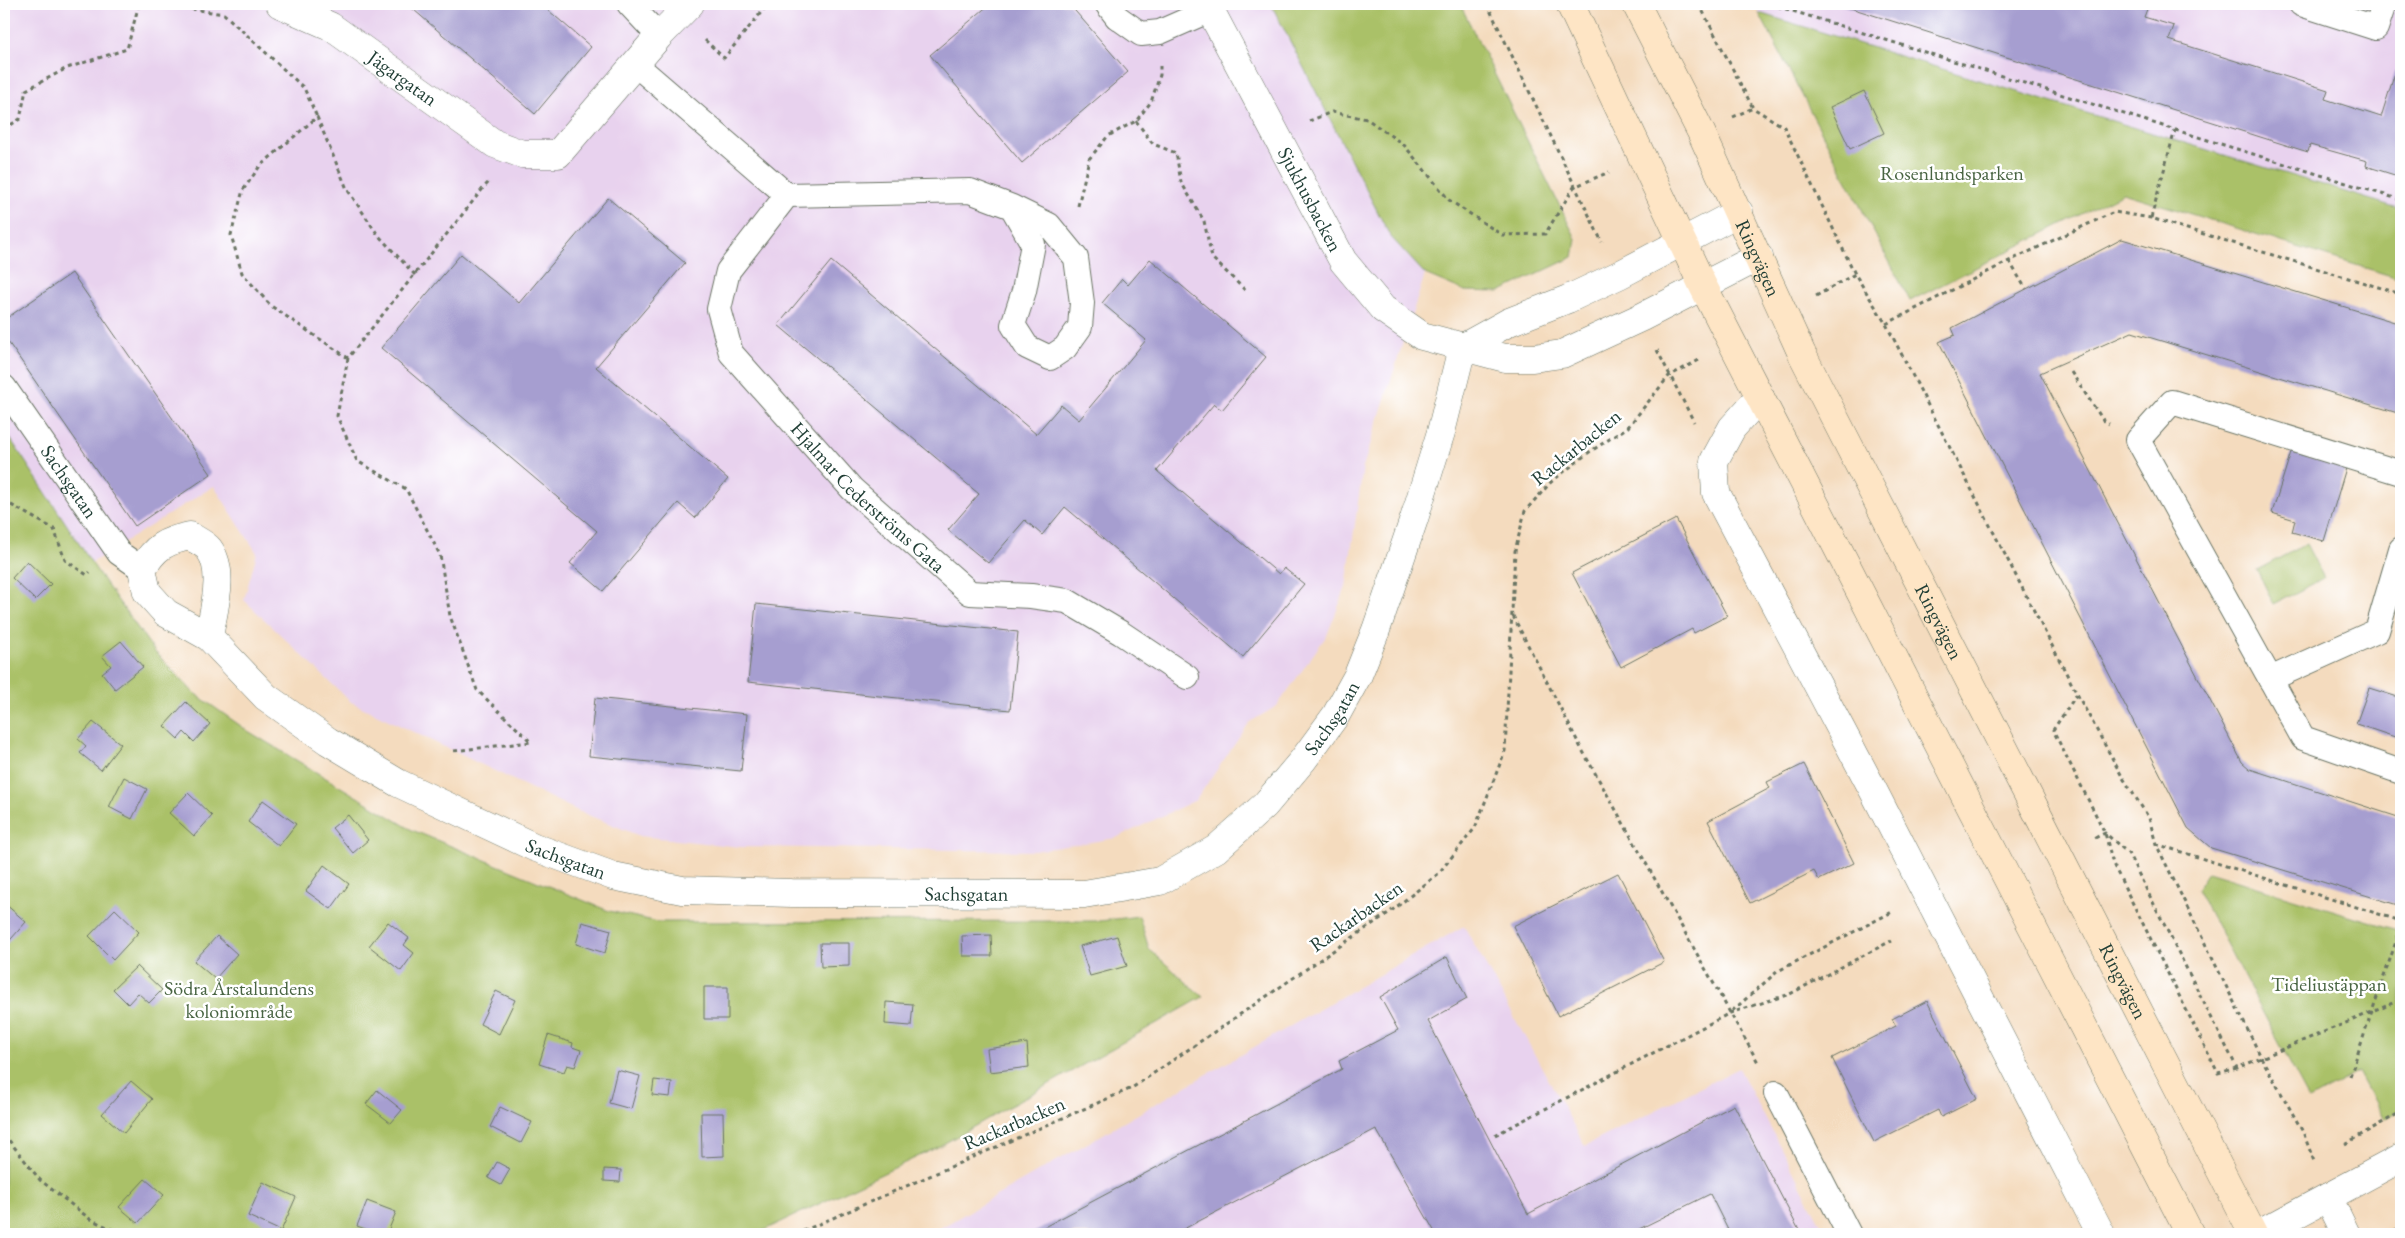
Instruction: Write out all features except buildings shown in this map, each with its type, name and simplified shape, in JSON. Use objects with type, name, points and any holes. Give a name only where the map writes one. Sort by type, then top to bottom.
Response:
[{"type":"main road","points":[[1570,4],[1703,286],[2190,1234]]},
{"type":"main road","name":"Ringvägen","points":[[1636,4],[1739,212],[1802,354],[2253,1234]]},
{"type":"street","name":"Jägargatan","points":[[280,4],[330,26],[495,144],[522,154],[558,154],[634,64]]},
{"type":"street","points":[[634,64],[690,4]]},
{"type":"street","name":"Sjukhusbacken","points":[[1209,7],[1343,261],[1382,308],[1422,336],[1506,358],[1533,358],[1562,354],[1642,317],[1759,257]]},
{"type":"street","points":[[1462,348],[1509,322],[1568,299],[1619,275],[1739,212]]},
{"type":"street","name":"Sachsgatan","points":[[142,569],[147,592],[166,613],[209,637],[266,697],[328,741],[390,778],[534,847],[613,876],[682,890],[792,893],[1084,894],[1160,881],[1216,849],[1265,805],[1303,760],[1336,715],[1358,675],[1376,630],[1414,520],[1441,432],[1462,348]]},
{"type":"street","points":[[1760,396],[1732,428],[1714,461],[1716,493],[1871,786],[2102,1234]]},
{"type":"street","points":[[142,569],[152,552],[171,540],[190,536],[208,548],[217,563],[217,589],[209,637]]},
{"type":"street","points":[[2259,1234],[2401,1158]]},
{"type":"street","points":[[2328,1197],[2346,1234]]},
{"type":"lane","points":[[629,4],[660,36]]},
{"type":"lane","points":[[1107,4],[1117,17],[1141,34],[1160,32],[1209,7]]},
{"type":"lane","points":[[2300,4],[2376,28],[2384,4]]},
{"type":"lane","points":[[634,64],[787,195],[970,191],[1012,207],[1049,226],[1076,258],[1082,303],[1080,327],[1065,348],[1050,358],[1027,347],[1013,325],[1024,291],[1033,244],[1012,207]]},
{"type":"lane","name":"Hjalmar Cederströms Gata","points":[[787,195],[728,271],[718,309],[731,353],[852,488],[970,593],[1031,596],[1067,601],[1187,676]]},
{"type":"lane","name":"Sachsgatan","points":[[4,387],[118,553],[142,569]]},
{"type":"lane","points":[[2401,473],[2172,402],[2138,440],[2303,738],[2401,772]]},
{"type":"lane","points":[[2270,679],[2376,631],[2401,550]]},
{"type":"lane","points":[[1776,1093],[1849,1234]]},
{"type":"path","points":[[4,129],[20,119],[26,90],[67,68],[127,48],[139,4]]},
{"type":"path","points":[[160,4],[224,14],[304,88],[347,189],[378,235],[415,275]]},
{"type":"path","points":[[735,45],[768,4]]},
{"type":"path","points":[[1487,4],[1574,187],[1619,275]]},
{"type":"path","points":[[1699,4],[1753,108],[1784,127],[1854,274],[1886,324],[2077,694],[2123,778],[2138,798],[2149,818],[2156,844],[2262,1059],[2303,1132],[2328,1197]]},
{"type":"path","points":[[1770,4],[2401,200]]},
{"type":"path","points":[[1078,207],[1089,159],[1108,136],[1136,121],[1151,102],[1160,75],[1160,32]]},
{"type":"path","points":[[1274,133],[1332,112],[1367,119],[1404,145],[1449,200],[1502,235],[1545,234],[1574,187]]},
{"type":"path","points":[[317,117],[260,166],[243,190],[231,235],[242,273],[271,306],[348,358]]},
{"type":"path","points":[[1136,121],[1153,144],[1176,153],[1181,182],[1204,221],[1212,258],[1246,291]]},
{"type":"path","points":[[2151,218],[2175,130]]},
{"type":"path","points":[[453,751],[531,742],[477,690],[450,616],[440,555],[406,489],[357,461],[337,416],[348,358],[485,186]]},
{"type":"path","points":[[1886,324],[2009,261],[2114,212],[2151,218],[2401,294]]},
{"type":"path","points":[[2009,261],[2026,289]]},
{"type":"path","points":[[1642,317],[1669,376],[1714,461]]},
{"type":"path","points":[[2071,372],[2103,420],[2138,440]]},
{"type":"path","name":"Rackarbacken","points":[[796,1234],[1132,1088],[1390,912],[1438,874],[1475,828],[1505,751],[1506,693],[1513,616],[1515,550],[1526,511],[1551,482],[1588,454],[1628,428],[1669,376]]},
{"type":"path","points":[[4,501],[54,529],[65,560],[87,575],[96,568]]},
{"type":"path","points":[[1513,616],[1581,748],[1776,1093]]},
{"type":"path","points":[[2077,694],[2053,730],[2105,833],[2113,864],[2218,1073],[2262,1059],[2401,1000]]},
{"type":"path","points":[[2094,838],[2105,833]]},
{"type":"path","points":[[2105,833],[2128,854],[2237,1068]]},
{"type":"path","points":[[2156,844],[2401,921]]},
{"type":"path","points":[[1730,1013],[1778,971],[1878,918]]},
{"type":"path","points":[[2350,1076],[2401,927]]},
{"type":"path","points":[[1494,1135],[1730,1013],[1790,994],[1892,941]]},
{"type":"path","points":[[2338,1148],[2401,1112]]},
{"type":"path","points":[[4,1134],[40,1180],[90,1219],[122,1234]]},
{"type":"path","points":[[2314,1161],[2322,1156]]},
{"type":"shaded area","points":[[4,4],[1271,4],[1390,236],[1425,274],[1363,467],[1346,587],[1327,635],[1277,706],[1250,722],[1196,800],[1116,838],[1035,851],[741,847],[640,836],[578,811],[351,702],[244,600],[257,553],[214,486],[91,563],[4,429]]},
{"type":"shaded area","points":[[1757,4],[2401,4],[2401,209],[1759,13]]},
{"type":"shaded area","points":[[1464,926],[1585,1146],[1739,1068],[1826,1234],[930,1234]]},
{"type":"green space","points":[[1271,4],[1460,4],[1576,239],[1573,257],[1499,292],[1465,291],[1425,274],[1390,236]]},
{"type":"green space","name":"Rosenlundsparken","points":[[1759,13],[2401,209],[2401,279],[2123,193],[1910,301]]},
{"type":"green space","name":"Södra Årstalundens koloniområde","points":[[4,429],[101,577],[155,652],[194,693],[248,731],[412,830],[609,911],[658,922],[1100,921],[1139,916],[1149,949],[1203,997],[936,1148],[756,1234],[4,1234]]},
{"type":"green space","points":[[2306,544],[2324,578],[2274,604],[2257,570]]},
{"type":"green space","name":"Tideliustäppan","points":[[2208,872],[2401,931],[2401,1110],[2384,1120],[2358,1072],[2309,1099],[2197,889]]}]
